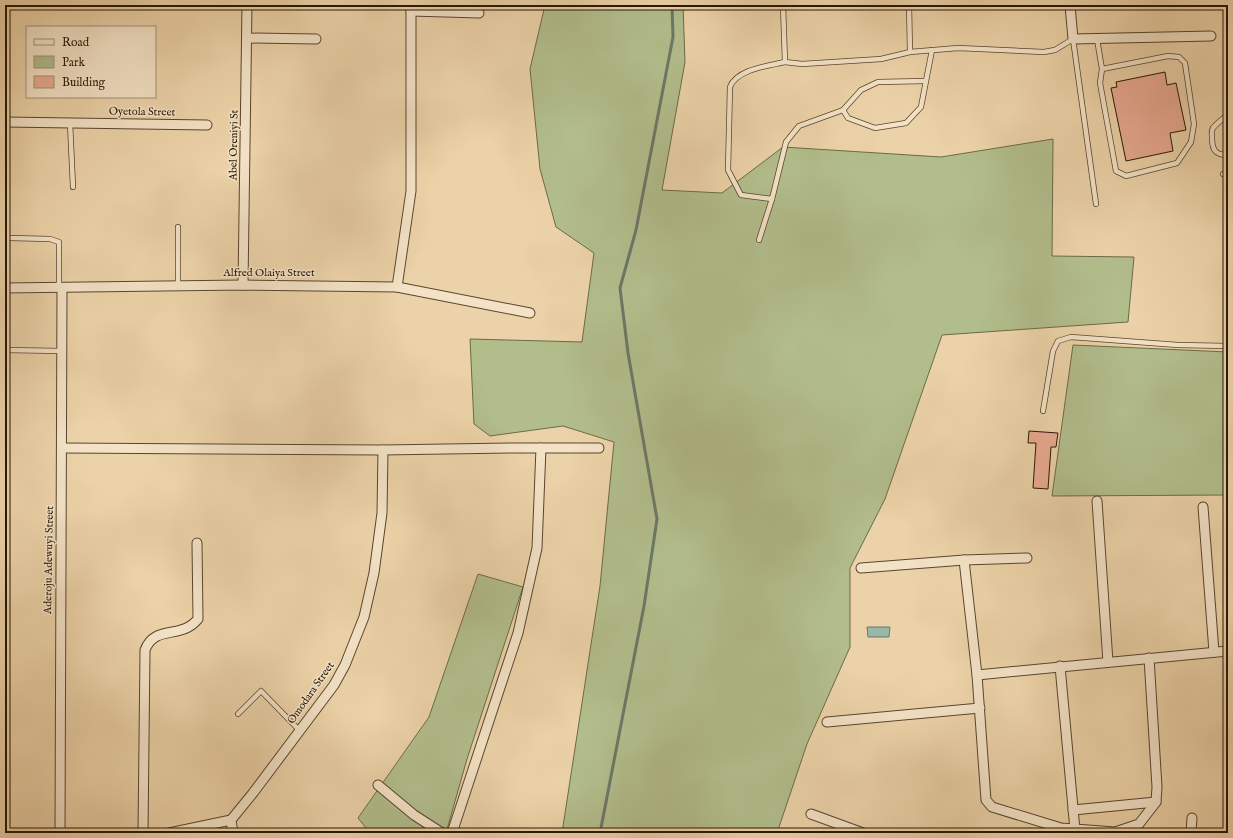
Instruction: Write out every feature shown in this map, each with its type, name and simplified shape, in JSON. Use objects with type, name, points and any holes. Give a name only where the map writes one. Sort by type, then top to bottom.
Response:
[{"type":"street","name":"Abel Oreniyi St","points":[[243,285],[247,5]]},
{"type":"street","points":[[1070,5],[1072,39],[1211,36]]},
{"type":"street","points":[[397,287],[411,191],[411,8],[479,13]]},
{"type":"street","points":[[247,38],[316,39]]},
{"type":"street","name":"Oyetola Street","points":[[5,122],[207,125]]},
{"type":"street","name":"Alfred Olaiya Street","points":[[5,288],[243,285],[397,287],[530,313]]},
{"type":"street","name":"Aderoju Adewuyi Street","points":[[60,288],[62,448],[60,833]]},
{"type":"street","points":[[62,448],[384,450],[599,448]]},
{"type":"street","points":[[452,833],[518,633],[537,548],[541,448]]},
{"type":"street","name":"Omodara Street","points":[[231,820],[334,685],[345,665],[364,616],[374,573],[379,544],[384,450]]},
{"type":"street","points":[[1097,501],[1108,662]]},
{"type":"street","points":[[1203,507],[1214,652]]},
{"type":"street","points":[[143,833],[145,650],[148,641],[155,636],[184,630],[192,626],[198,619],[197,543]]},
{"type":"street","points":[[861,568],[964,560],[1027,558]]},
{"type":"street","points":[[964,560],[977,675],[986,800],[992,807],[1061,828],[1075,830],[1115,832],[1139,824],[1156,802],[1157,787],[1149,658]]},
{"type":"street","points":[[977,675],[1228,651]]},
{"type":"street","points":[[1060,666],[1075,830]]},
{"type":"street","points":[[827,722],[980,708]]},
{"type":"street","points":[[378,785],[414,815],[442,833]]},
{"type":"street","points":[[1073,810],[1156,802]]},
{"type":"street","points":[[811,814],[863,833]]},
{"type":"street","points":[[1191,833],[1192,818]]},
{"type":"street","points":[[169,833],[231,820],[233,833]]},
{"type":"lane","points":[[783,5],[785,62]]},
{"type":"lane","points":[[909,5],[910,52]]},
{"type":"lane","points":[[772,199],[741,195],[728,170],[730,87],[736,78],[744,73],[785,62],[802,64],[881,59],[910,52],[958,48],[1044,52],[1055,50],[1072,39],[1096,204]]},
{"type":"lane","points":[[1097,39],[1102,69],[1100,83],[1116,171],[1126,176],[1177,163],[1191,142],[1194,124],[1185,63],[1179,57],[1168,56],[1102,69]]},
{"type":"lane","points":[[843,110],[848,118],[875,128],[906,123],[921,107],[932,50]]},
{"type":"lane","points":[[759,240],[772,199],[786,142],[799,126],[843,110],[860,90],[878,82],[925,81]]},
{"type":"lane","points":[[1228,114],[1213,129],[1212,133],[1212,148],[1219,155],[1228,155]]},
{"type":"lane","points":[[70,124],[72,187]]},
{"type":"lane","points":[[178,227],[178,286]]},
{"type":"lane","points":[[10,238],[50,239],[59,242],[60,288]]},
{"type":"lane","points":[[1043,410],[1053,351],[1058,341],[1071,337],[1178,345],[1228,346]]},
{"type":"lane","points":[[5,350],[61,351]]},
{"type":"lane","points":[[238,714],[261,691],[300,731]]},
{"type":"green space","points":[[545,5],[683,5],[685,62],[662,190],[722,193],[783,147],[941,157],[1053,139],[1052,256],[1134,257],[1128,322],[942,335],[885,499],[850,568],[850,647],[807,744],[777,833],[562,833],[600,586],[614,442],[563,426],[490,436],[474,424],[470,339],[582,342],[594,253],[556,227],[540,169],[530,69]]},
{"type":"green space","points":[[1073,345],[1228,352],[1228,495],[1052,496]]},
{"type":"green space","points":[[478,574],[523,587],[467,759],[446,833],[370,833],[358,818],[429,717]]},
{"type":"shaded area","points":[[867,627],[890,627],[889,637],[868,637]]},
{"type":"building","points":[[1165,72],[1167,85],[1176,83],[1186,130],[1170,133],[1173,151],[1126,161],[1111,88],[1117,87],[1116,82]]},
{"type":"building","points":[[1029,431],[1058,433],[1056,447],[1051,447],[1048,489],[1033,488],[1036,443],[1028,443]]},
{"type":"waterway","points":[[600,833],[644,606],[657,519],[628,353],[620,288],[636,230],[673,37],[672,5]]}]
